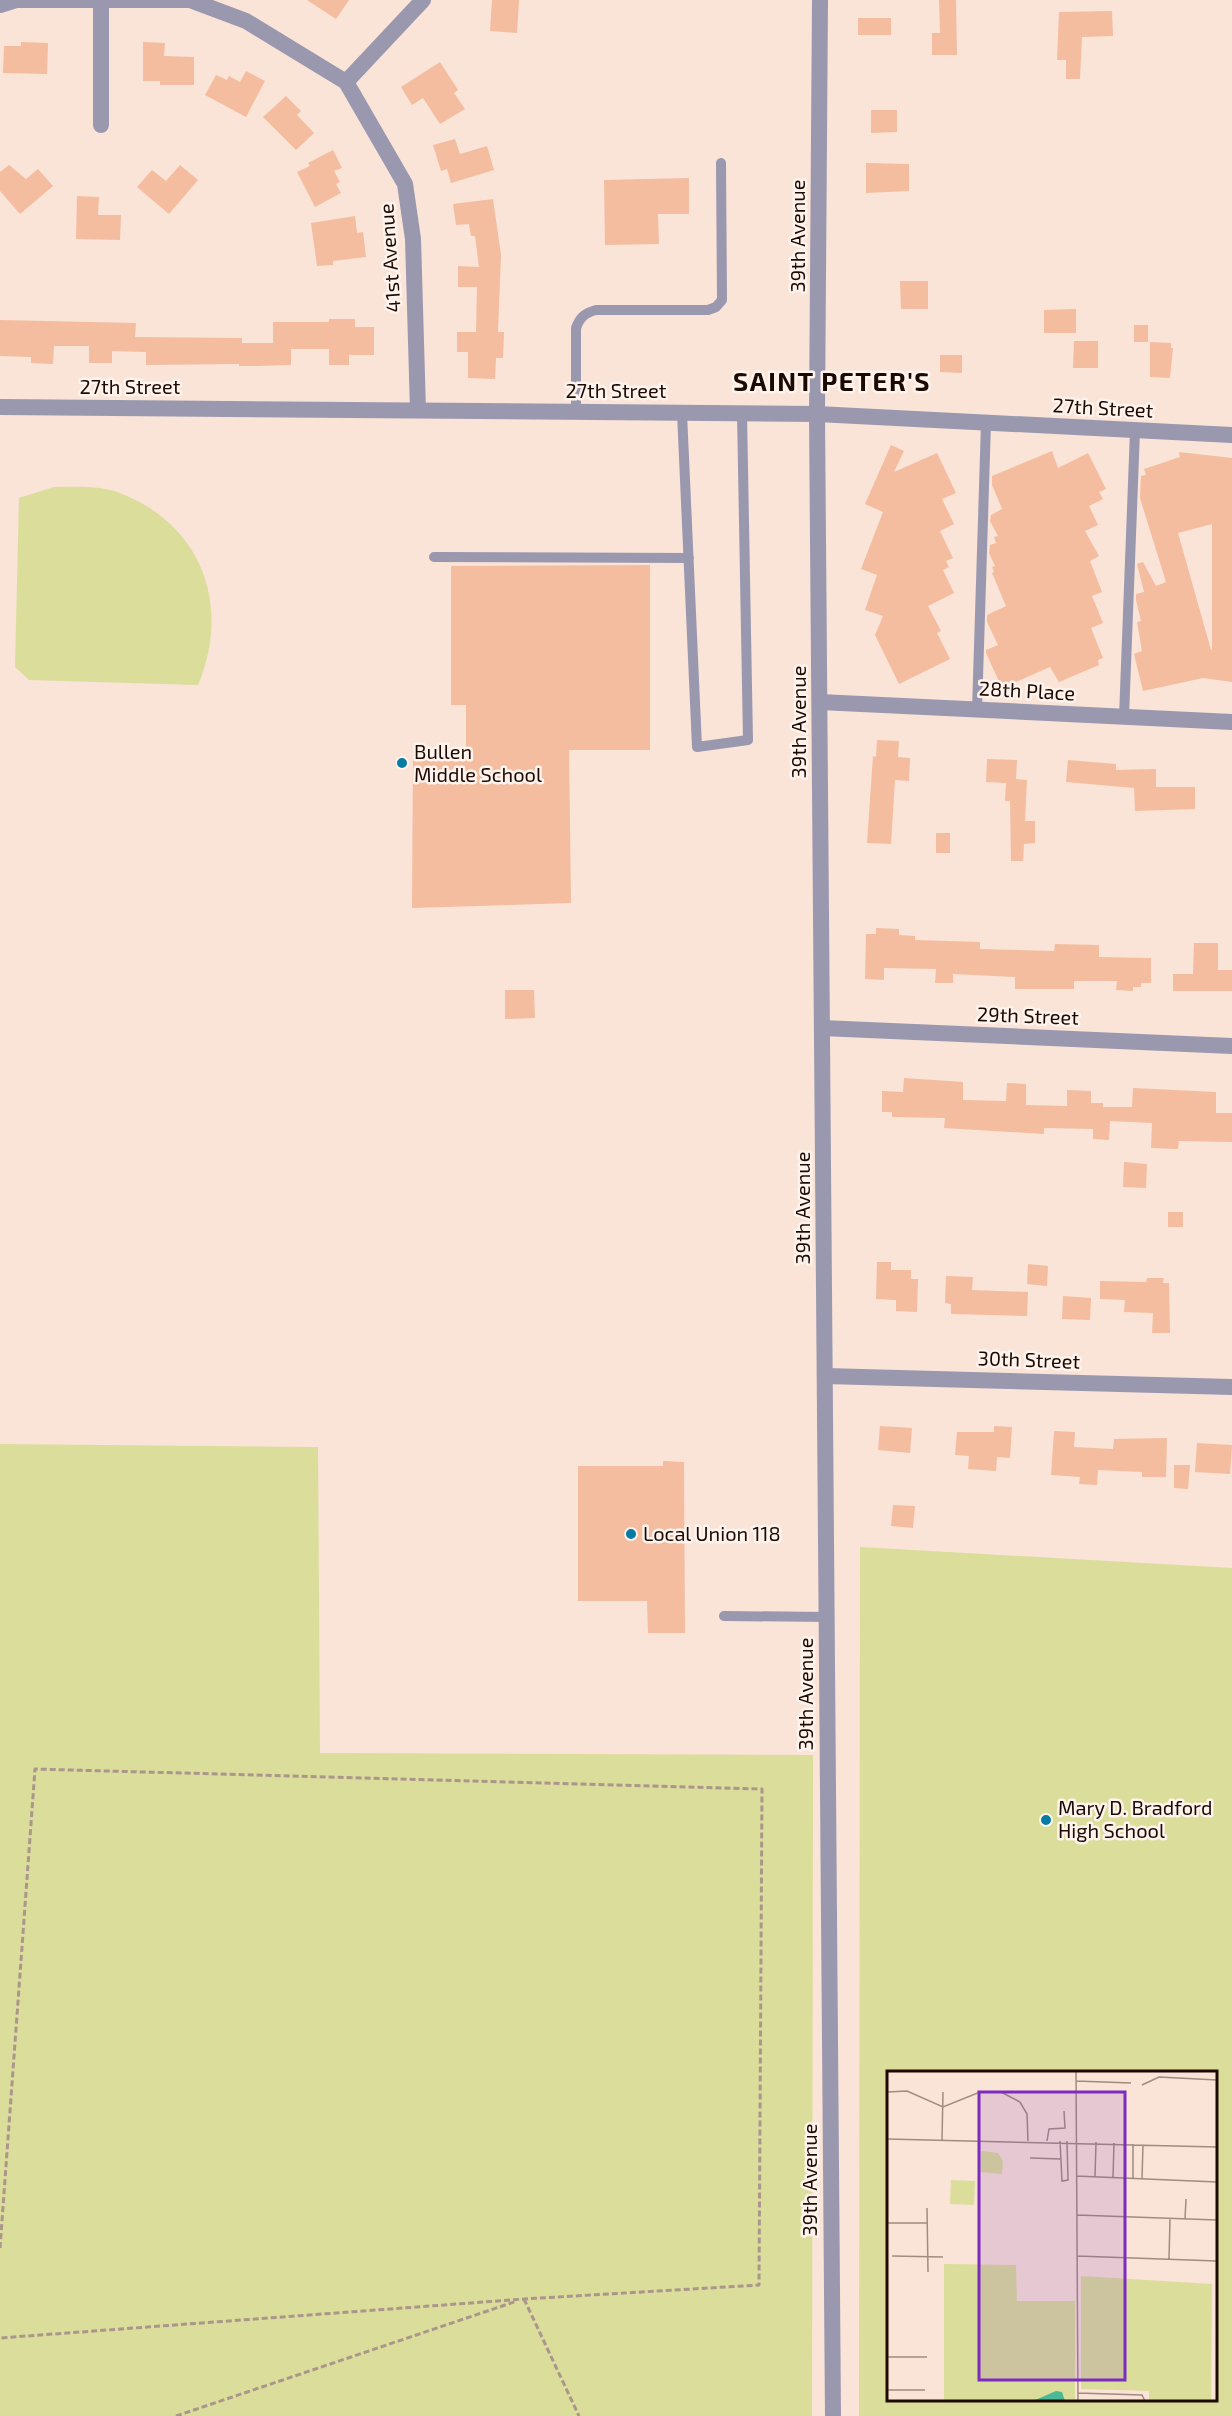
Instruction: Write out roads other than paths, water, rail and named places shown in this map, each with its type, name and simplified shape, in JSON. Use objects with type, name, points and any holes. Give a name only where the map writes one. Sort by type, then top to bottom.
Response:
[{"type":"street","points":[[0,5],[16,0],[190,0],[246,21],[346,82],[423,0]]},
{"type":"street","name":"39th Avenue","points":[[820,0],[817,414],[833,2416]]},
{"type":"street","points":[[101,1],[101,124]]},
{"type":"street","name":"41st Avenue","points":[[346,82],[405,184],[413,239],[418,410]]},
{"type":"street","name":"27th Street","points":[[0,407],[817,414],[1232,435]]},
{"type":"street","name":"28th Place","points":[[820,702],[1232,722]]},
{"type":"street","name":"29th Street","points":[[822,1028],[1232,1046]]},
{"type":"street","name":"30th Street","points":[[825,1376],[1232,1387]]},
{"type":"lane","points":[[576,412],[576,328],[579,320],[587,313],[596,310],[708,310],[716,307],[722,300],[721,163]]},
{"type":"lane","points":[[682,413],[697,747],[748,740],[742,413]]},
{"type":"lane","points":[[977,710],[986,423]]},
{"type":"lane","points":[[1124,717],[1135,431]]},
{"type":"lane","points":[[434,557],[689,558]]},
{"type":"lane","points":[[724,1616],[827,1617]]},
{"type":"place","name":"Bullen Middle School","points":[[402,763]]},
{"type":"place","name":"Local Union 118","points":[[631,1534]]},
{"type":"place","name":"Mary D. Bradford High School","points":[[1046,1820]]},
{"type":"district","name":"SAINT PETER'S","points":[[832,382]]}]
